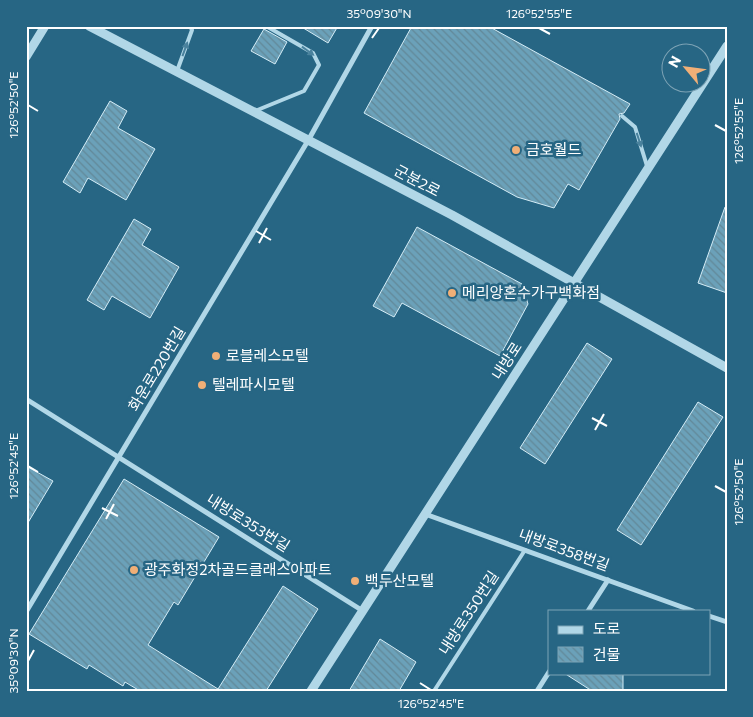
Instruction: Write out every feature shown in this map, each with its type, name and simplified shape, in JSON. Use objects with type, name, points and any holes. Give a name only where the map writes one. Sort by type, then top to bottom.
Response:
[{"type":"street","points":[[26,57],[45,26]]},
{"type":"street","name":"군분2로","points":[[89,26],[452,215],[727,368]]},
{"type":"street","name":"화운로220번길","points":[[26,612],[309,139],[372,26]]},
{"type":"street","name":"내방로","points":[[311,691],[727,46]]},
{"type":"street","name":"내방로353번길","points":[[26,399],[120,456],[363,611]]},
{"type":"street","name":"내방로358번길","points":[[425,514],[690,610]]},
{"type":"street","points":[[589,610],[608,580]]},
{"type":"street","points":[[710,616],[727,622]]},
{"type":"street","points":[[537,691],[548,674]]},
{"type":"lane","points":[[255,111],[304,91],[319,65],[313,53],[266,26]]},
{"type":"lane","points":[[177,71],[192,28]]},
{"type":"lane","points":[[622,116],[635,127],[648,169]]},
{"type":"lane","name":"내방로350번길","points":[[434,691],[525,549]]},
{"type":"building","points":[[300,26],[338,26],[328,43]]},
{"type":"building","name":"금호월드","points":[[412,26],[488,26],[630,104],[624,113],[619,114],[620,119],[579,190],[568,184],[554,208],[517,197],[364,113]]},
{"type":"building","points":[[264,29],[287,42],[275,64],[251,51]]},
{"type":"building","points":[[110,101],[127,111],[118,128],[155,149],[126,200],[88,178],[80,193],[63,182]]},
{"type":"building","points":[[725,207],[727,208],[727,293],[698,283]]},
{"type":"building","points":[[134,219],[151,229],[142,245],[179,267],[150,318],[112,296],[104,310],[87,300]]},
{"type":"building","name":"메리앙혼수가구백화점","points":[[417,227],[522,284],[528,304],[500,356],[402,303],[394,317],[373,306]]},
{"type":"building","points":[[587,343],[612,359],[545,464],[520,448]]},
{"type":"building","points":[[698,402],[723,417],[641,545],[617,530]]},
{"type":"building","points":[[26,466],[53,481],[26,526]]},
{"type":"building","name":"광주화정2차골드클래스아파트","points":[[124,479],[219,537],[178,605],[174,602],[148,645],[218,689],[283,586],[318,609],[266,691],[140,691],[125,682],[123,686],[89,665],[87,669],[29,634]]},
{"type":"building","points":[[380,639],[416,662],[399,691],[349,691]]},
{"type":"building","points":[[566,674],[623,674],[623,691],[592,691]]},
{"type":"place","name":"금호월드","points":[[516,150]]},
{"type":"place","name":"메리앙혼수가구백화점","points":[[452,293]]},
{"type":"place","name":"로블레스모텔","points":[[216,356]]},
{"type":"place","name":"텔레파시모텔","points":[[202,385]]},
{"type":"place","name":"광주화정2차골드클래스아파트","points":[[134,570]]},
{"type":"place","name":"백두산모텔","points":[[355,581]]}]
